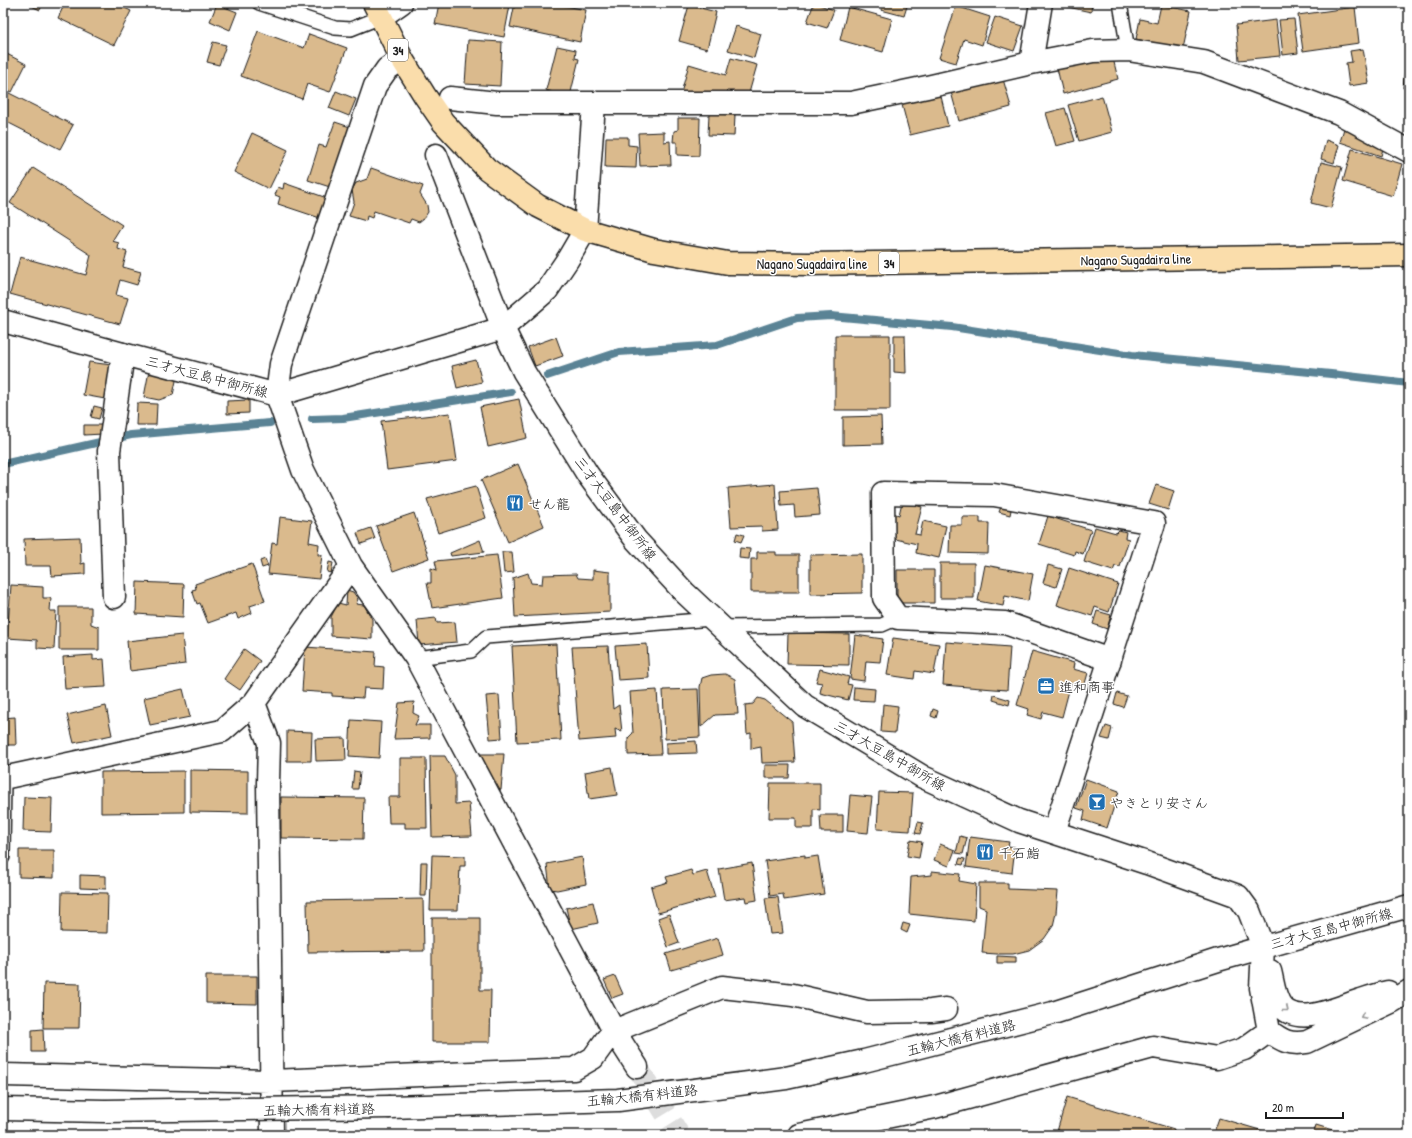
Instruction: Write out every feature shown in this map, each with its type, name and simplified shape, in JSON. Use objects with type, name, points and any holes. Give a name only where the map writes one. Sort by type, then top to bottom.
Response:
[{"type":"main road","name":"Nagano Sugadaira line","points":[[378,10],[402,59],[425,96],[443,122],[488,169],[538,206],[585,230],[654,250],[728,263],[809,264],[1409,255]]},
{"type":"street","points":[[378,10],[401,3]]},
{"type":"street","points":[[1031,63],[1042,3]]},
{"type":"street","points":[[450,98],[497,104],[851,103],[926,88],[1031,63],[1093,51],[1128,50],[1204,62],[1339,113],[1409,151]]},
{"type":"street","points":[[402,59],[387,69],[375,86],[281,364],[277,395],[303,470],[352,566],[416,658],[614,1031],[637,1067]]},
{"type":"street","points":[[585,230],[594,104]]},
{"type":"street","points":[[436,155],[503,328]]},
{"type":"street","name":"三才大豆島中御所線","points":[[3,321],[277,395],[503,328],[547,290],[585,230]]},
{"type":"street","name":"三才大豆島中御所線","points":[[503,328],[524,372],[588,475],[636,540],[684,592],[805,706],[923,777],[1019,821],[1147,863],[1238,896],[1249,910],[1263,947],[1409,906]]},
{"type":"street","points":[[114,597],[110,442],[123,354]]},
{"type":"street","points":[[1054,832],[1110,660],[1154,523],[994,495],[883,492],[884,598],[898,618],[1005,623],[1110,660]]},
{"type":"street","points":[[4,778],[222,731],[254,703],[352,566]]},
{"type":"street","points":[[254,703],[269,743],[269,923],[272,1135]]},
{"type":"street","points":[[1263,947],[1277,998],[1282,1007],[1292,1013],[1315,1015],[1332,1011],[1394,990],[1409,989]]},
{"type":"street","points":[[1263,947],[1261,988],[1269,1032],[1280,1040],[1295,1044],[1307,1042],[1393,1001],[1409,989]]},
{"type":"street","name":"五輪大橋有料道路","points":[[3,1109],[105,1111],[390,1107],[618,1100],[786,1078],[864,1061],[1053,1013],[1263,947]]},
{"type":"street","points":[[3,1075],[272,1081],[574,1068],[593,1058],[614,1031],[722,987],[793,995],[867,1012],[931,1011],[946,1008]]},
{"type":"street","points":[[799,1135],[935,1107],[1152,1047],[1217,1058],[1244,1049],[1269,1032]]},
{"type":"lane","points":[[259,3],[335,28],[351,29],[378,10]]},
{"type":"lane","points":[[1120,3],[1128,50]]},
{"type":"lane","points":[[416,658],[472,651],[486,637],[716,623],[882,625],[898,618]]},
{"type":"lane","points":[[3,857],[4,778]]},
{"type":"building","points":[[25,3],[43,3],[40,10]]},
{"type":"building","points":[[65,3],[115,3],[131,11],[114,45],[58,18]]},
{"type":"building","points":[[439,3],[502,3],[510,5],[504,37],[435,24]]},
{"type":"building","points":[[515,3],[562,3],[561,5],[586,10],[580,42],[510,27]]},
{"type":"building","points":[[814,3],[834,10],[827,28],[807,22]]},
{"type":"building","points":[[883,3],[908,3],[904,16],[881,10]]},
{"type":"building","points":[[1049,3],[1092,3],[1091,12]]},
{"type":"building","points":[[217,4],[237,12],[230,30],[210,21]]},
{"type":"building","points":[[689,5],[716,12],[707,49],[679,41]]},
{"type":"building","points":[[1161,5],[1191,11],[1183,49],[1136,39],[1140,19],[1157,23]]},
{"type":"building","points":[[956,6],[990,17],[982,45],[964,39],[956,63],[939,58]]},
{"type":"building","points":[[848,7],[892,19],[883,52],[840,40]]},
{"type":"building","points":[[1355,7],[1359,43],[1303,51],[1298,15]]},
{"type":"building","points":[[995,17],[1023,26],[1014,51],[986,42]]},
{"type":"building","points":[[1294,19],[1298,53],[1283,55],[1279,20]]},
{"type":"building","points":[[1276,20],[1280,56],[1239,60],[1236,25]]},
{"type":"building","points":[[736,26],[761,34],[754,58],[728,50]]},
{"type":"building","points":[[258,31],[304,48],[309,34],[347,48],[330,92],[307,84],[302,99],[241,76]]},
{"type":"building","points":[[468,40],[502,42],[500,86],[465,84]]},
{"type":"building","points":[[213,42],[226,45],[219,65],[207,62]]},
{"type":"building","points":[[557,46],[576,50],[575,58],[579,59],[570,96],[546,90]]},
{"type":"building","points":[[1407,47],[1409,47],[1409,88],[1403,88]]},
{"type":"building","points":[[1363,49],[1369,83],[1349,86],[1346,63],[1352,62],[1350,51]]},
{"type":"building","points":[[3,52],[26,64],[12,92],[3,87]]},
{"type":"building","points":[[1112,54],[1118,79],[1063,94],[1057,68]]},
{"type":"building","points":[[731,58],[757,65],[749,93],[681,93],[689,64],[726,75]]},
{"type":"building","points":[[1003,79],[1011,107],[959,121],[951,92]]},
{"type":"building","points":[[336,91],[356,99],[349,116],[329,108]]},
{"type":"building","points":[[7,92],[73,125],[60,149],[3,120],[3,101]]},
{"type":"building","points":[[940,92],[948,126],[910,135],[901,101]]},
{"type":"building","points":[[1102,96],[1112,132],[1079,141],[1068,105]]},
{"type":"building","points":[[1065,108],[1075,141],[1056,146],[1046,113]]},
{"type":"building","points":[[709,114],[735,115],[734,136],[708,135]]},
{"type":"building","points":[[678,118],[700,118],[699,156],[677,155],[677,142],[673,142],[674,131],[678,130]]},
{"type":"building","points":[[335,122],[350,127],[330,187],[308,180],[319,145],[326,147]]},
{"type":"building","points":[[1345,125],[1384,145],[1381,156],[1340,142]]},
{"type":"building","points":[[664,132],[664,142],[670,141],[671,165],[640,166],[638,133]]},
{"type":"building","points":[[252,133],[288,150],[269,189],[234,172]]},
{"type":"building","points":[[606,137],[628,137],[628,145],[637,146],[636,168],[605,167]]},
{"type":"building","points":[[1326,140],[1339,145],[1334,163],[1321,159]]},
{"type":"building","points":[[1352,149],[1402,164],[1393,196],[1343,181]]},
{"type":"building","points":[[1321,162],[1342,167],[1331,208],[1311,203]]},
{"type":"building","points":[[33,168],[122,225],[112,241],[119,243],[118,249],[127,252],[123,267],[141,272],[137,285],[120,280],[116,295],[128,298],[120,324],[10,294],[20,257],[86,275],[91,255],[10,203]]},
{"type":"building","points":[[371,168],[423,186],[420,194],[427,205],[428,212],[424,218],[419,222],[411,219],[409,223],[374,211],[372,218],[367,216],[366,221],[349,216],[354,202],[352,190],[356,183],[367,179]]},
{"type":"building","points":[[284,183],[327,198],[320,218],[278,204],[280,197],[275,195],[278,187],[283,189]]},
{"type":"building","points":[[835,335],[890,335],[890,410],[835,410]]},
{"type":"building","points":[[894,335],[905,335],[906,373],[894,372]]},
{"type":"building","points":[[556,337],[563,356],[535,366],[528,347]]},
{"type":"building","points":[[476,360],[482,382],[457,388],[452,366]]},
{"type":"building","points":[[89,362],[111,365],[105,399],[83,395]]},
{"type":"building","points":[[149,371],[177,376],[173,395],[159,400],[144,397]]},
{"type":"building","points":[[519,399],[527,438],[488,447],[480,407]]},
{"type":"building","points":[[249,400],[249,413],[227,414],[227,401]]},
{"type":"building","points":[[137,403],[157,404],[156,425],[136,425]]},
{"type":"building","points":[[94,406],[102,408],[99,419],[91,417]]},
{"type":"building","points":[[450,413],[457,461],[387,470],[381,421]]},
{"type":"building","points":[[881,416],[882,444],[843,445],[843,417]]},
{"type":"building","points":[[84,425],[102,425],[103,434],[84,435]]},
{"type":"building","points":[[518,464],[544,526],[508,542],[481,480]]},
{"type":"building","points":[[775,484],[778,530],[762,531],[762,526],[731,527],[728,488]]},
{"type":"building","points":[[1156,485],[1174,491],[1168,510],[1149,504]]},
{"type":"building","points":[[476,486],[486,518],[438,533],[427,499]]},
{"type":"building","points":[[817,488],[820,515],[795,517],[794,505],[781,506],[780,491]]},
{"type":"building","points":[[902,502],[922,507],[915,534],[920,535],[923,521],[946,526],[939,558],[916,553],[917,544],[887,537],[893,513],[899,515]]},
{"type":"building","points":[[1001,507],[1011,510],[1010,515],[999,512]]},
{"type":"building","points":[[414,513],[429,558],[393,571],[376,526]]},
{"type":"building","points":[[1048,516],[1091,530],[1083,554],[1075,551],[1074,555],[1039,544]]},
{"type":"building","points":[[280,517],[312,521],[309,542],[319,544],[318,555],[322,555],[319,579],[268,574],[272,543],[277,544]]},
{"type":"building","points":[[962,517],[980,517],[980,523],[989,523],[988,554],[949,553],[950,525],[962,525]]},
{"type":"building","points":[[1095,527],[1116,533],[1119,530],[1126,532],[1125,538],[1129,539],[1120,567],[1115,566],[1113,571],[1084,562]]},
{"type":"building","points":[[371,528],[375,539],[361,544],[357,533]]},
{"type":"building","points":[[737,533],[744,535],[741,542],[735,540]]},
{"type":"building","points":[[80,537],[81,564],[85,563],[85,574],[52,576],[51,566],[25,566],[24,539]]},
{"type":"building","points":[[480,540],[484,552],[451,556],[450,553]]},
{"type":"building","points":[[740,548],[750,549],[749,559],[739,558]]},
{"type":"building","points":[[502,552],[512,552],[514,572],[504,573]]},
{"type":"building","points":[[757,552],[776,552],[776,555],[799,555],[799,592],[751,592],[751,559],[757,559]]},
{"type":"building","points":[[862,554],[862,593],[810,594],[810,555]]},
{"type":"building","points":[[497,555],[503,598],[432,608],[427,583],[431,583],[431,568],[437,570],[435,561]]},
{"type":"building","points":[[265,559],[268,566],[262,568],[260,561]]},
{"type":"building","points":[[329,562],[333,563],[331,573],[327,572]]},
{"type":"building","points":[[940,563],[974,563],[974,598],[940,598]]},
{"type":"building","points":[[252,564],[265,601],[250,606],[252,613],[238,619],[236,613],[208,623],[200,603],[197,604],[192,590],[196,589],[195,584]]},
{"type":"building","points":[[985,565],[1033,574],[1028,601],[1005,596],[1003,606],[978,601]]},
{"type":"building","points":[[1048,565],[1062,569],[1056,587],[1043,583]]},
{"type":"building","points":[[1069,568],[1118,584],[1109,612],[1095,607],[1092,616],[1057,605]]},
{"type":"building","points":[[593,570],[610,572],[610,612],[515,617],[513,578],[528,573],[531,583],[542,584],[543,575],[576,574],[578,578],[593,579]]},
{"type":"building","points":[[897,570],[934,570],[934,603],[897,603]]},
{"type":"building","points":[[137,582],[184,584],[183,617],[136,614]]},
{"type":"building","points":[[11,585],[43,587],[43,598],[51,598],[50,611],[56,611],[54,649],[37,648],[37,640],[7,638]]},
{"type":"building","points":[[347,590],[353,592],[358,599],[356,604],[364,605],[372,619],[372,639],[331,636],[331,617],[338,603],[346,605]]},
{"type":"building","points":[[59,607],[91,607],[91,624],[99,627],[99,650],[59,650]]},
{"type":"building","points":[[1097,611],[1111,615],[1107,629],[1093,624]]},
{"type":"building","points":[[436,618],[437,623],[455,622],[457,642],[419,645],[417,620]]},
{"type":"building","points":[[788,633],[849,634],[849,665],[787,664]]},
{"type":"building","points":[[182,635],[185,664],[130,671],[127,641]]},
{"type":"building","points":[[855,635],[883,639],[880,662],[866,661],[864,681],[850,679]]},
{"type":"building","points":[[893,638],[939,644],[934,674],[915,671],[914,679],[887,675]]},
{"type":"building","points":[[946,642],[1010,647],[1007,690],[943,685]]},
{"type":"building","points":[[556,644],[561,740],[517,742],[512,646]]},
{"type":"building","points":[[647,644],[649,678],[618,680],[615,646]]},
{"type":"building","points":[[608,646],[613,709],[619,705],[622,732],[615,729],[616,738],[579,741],[572,647]]},
{"type":"building","points":[[305,647],[376,652],[375,666],[384,667],[383,689],[364,688],[363,698],[332,696],[332,693],[302,691]]},
{"type":"building","points":[[244,649],[260,661],[240,690],[224,679]]},
{"type":"building","points":[[1032,651],[1074,663],[1073,669],[1088,673],[1084,687],[1071,683],[1062,717],[1043,712],[1041,719],[1027,715],[1029,709],[1017,705]]},
{"type":"building","points":[[93,655],[93,660],[104,659],[106,687],[65,689],[63,657]]},
{"type":"building","points":[[820,669],[849,677],[847,684],[852,685],[848,700],[820,693],[822,683],[816,682]]},
{"type":"building","points":[[725,674],[735,679],[738,714],[715,715],[701,727],[700,687],[702,678],[711,675]]},
{"type":"building","points":[[854,687],[875,689],[874,701],[853,700]]},
{"type":"building","points":[[183,689],[190,717],[150,725],[144,698]]},
{"type":"building","points":[[698,689],[700,737],[665,739],[663,690]]},
{"type":"building","points":[[657,690],[661,754],[628,755],[628,738],[633,733],[630,692]]},
{"type":"building","points":[[1117,693],[1127,696],[1123,707],[1114,704]]},
{"type":"building","points":[[499,695],[502,738],[490,739],[486,696]]},
{"type":"building","points":[[994,695],[1010,700],[1009,705],[993,700]]},
{"type":"building","points":[[758,698],[765,700],[792,722],[795,762],[762,763],[761,747],[751,749],[751,733],[747,734],[745,705],[753,704]]},
{"type":"building","points":[[414,702],[413,713],[419,716],[415,725],[430,725],[430,738],[394,739],[399,703]]},
{"type":"building","points":[[883,704],[898,706],[895,733],[881,732]]},
{"type":"building","points":[[106,706],[112,735],[74,743],[67,715]]},
{"type":"building","points":[[933,709],[938,711],[936,718],[931,716]]},
{"type":"building","points":[[15,717],[16,745],[3,745],[3,718]]},
{"type":"building","points":[[351,720],[381,722],[379,758],[349,756]]},
{"type":"building","points":[[1106,726],[1112,728],[1109,740],[1101,738]]},
{"type":"building","points":[[287,731],[312,732],[311,761],[287,761]]},
{"type":"building","points":[[345,738],[346,760],[316,761],[315,739]]},
{"type":"building","points":[[696,741],[697,753],[666,754],[666,743]]},
{"type":"building","points":[[475,754],[504,754],[501,790],[495,790]]},
{"type":"building","points":[[430,756],[445,756],[455,775],[455,804],[469,803],[472,836],[432,837]]},
{"type":"building","points":[[400,758],[426,758],[427,828],[405,828],[405,823],[389,823],[388,797],[400,797]]},
{"type":"building","points":[[765,765],[790,765],[789,778],[765,778]]},
{"type":"building","points":[[612,767],[617,795],[589,799],[585,772]]},
{"type":"building","points":[[190,770],[248,771],[248,813],[190,812]]},
{"type":"building","points":[[184,771],[184,812],[101,813],[101,772]]},
{"type":"building","points":[[354,771],[360,772],[358,789],[352,789]]},
{"type":"building","points":[[1086,779],[1119,791],[1107,828],[1083,820],[1085,811],[1076,808]]},
{"type":"building","points":[[770,783],[820,783],[820,810],[813,809],[813,828],[796,828],[796,818],[769,818]]},
{"type":"building","points":[[879,792],[913,793],[910,831],[877,829]]},
{"type":"building","points":[[850,795],[872,797],[868,833],[847,831]]},
{"type":"building","points":[[24,797],[52,798],[51,832],[23,831]]},
{"type":"building","points":[[281,797],[364,798],[363,839],[281,838]]},
{"type":"building","points":[[820,815],[843,815],[843,832],[821,832]]},
{"type":"building","points":[[918,822],[923,823],[920,834],[915,833]]},
{"type":"building","points":[[960,836],[967,838],[963,854],[956,853]]},
{"type":"building","points":[[970,837],[1009,842],[1008,846],[1015,847],[1012,873],[966,867]]},
{"type":"building","points":[[910,840],[922,842],[919,858],[907,856]]},
{"type":"building","points":[[940,844],[955,850],[949,866],[934,860]]},
{"type":"building","points":[[19,850],[54,850],[54,878],[19,877]]},
{"type":"building","points":[[432,855],[465,856],[465,866],[460,866],[458,910],[430,910]]},
{"type":"building","points":[[805,855],[805,858],[818,856],[824,894],[784,900],[783,894],[770,896],[765,861]]},
{"type":"building","points":[[582,857],[586,884],[557,890],[550,889],[547,864]]},
{"type":"building","points":[[960,858],[965,859],[963,865],[958,864]]},
{"type":"building","points":[[421,862],[427,862],[426,896],[420,896]]},
{"type":"building","points":[[752,863],[757,900],[746,902],[745,897],[724,900],[719,869]]},
{"type":"building","points":[[691,870],[693,875],[707,871],[715,897],[658,913],[651,887],[668,882],[666,877]]},
{"type":"building","points":[[932,871],[960,874],[959,881],[976,884],[974,921],[909,914],[911,877],[932,875]]},
{"type":"building","points":[[80,875],[106,876],[106,889],[80,888]]},
{"type":"building","points":[[979,883],[1008,883],[1008,889],[1058,891],[1053,926],[1044,939],[1029,950],[1013,954],[982,953],[986,909],[979,906]]},
{"type":"building","points":[[62,892],[108,893],[107,933],[61,932]]},
{"type":"building","points":[[778,897],[783,933],[770,934],[765,898]]},
{"type":"building","points":[[423,899],[424,951],[308,952],[307,901]]},
{"type":"building","points":[[593,902],[598,923],[571,929],[566,908]]},
{"type":"building","points":[[669,914],[679,943],[668,947],[658,918]]},
{"type":"building","points":[[432,918],[480,918],[480,990],[491,990],[490,1042],[432,1042]]},
{"type":"building","points":[[903,923],[910,925],[907,933],[901,930]]},
{"type":"building","points":[[718,938],[723,955],[671,970],[666,954]]},
{"type":"building","points":[[997,956],[1016,957],[1016,963],[997,963]]},
{"type":"building","points":[[206,976],[257,976],[257,1004],[206,1003]]},
{"type":"building","points":[[615,976],[623,994],[612,998],[604,980]]},
{"type":"building","points":[[44,983],[80,984],[79,1028],[43,1028]]},
{"type":"building","points":[[43,1029],[44,1052],[32,1052],[32,1030]]},
{"type":"building","points":[[1067,1097],[1174,1129],[1173,1135],[1056,1135]]},
{"type":"building","points":[[1219,1118],[1277,1135],[1213,1135]]},
{"type":"building","points":[[1316,1125],[1349,1135],[1313,1135]]},
{"type":"waterway","points":[[547,376],[619,352],[717,345],[797,318],[831,316],[952,327],[1132,355],[1409,383]]},
{"type":"waterway","points":[[312,419],[343,418],[511,392]]},
{"type":"waterway","points":[[3,464],[131,435],[270,423]]},
{"type":"tunnel","points":[[637,1067],[679,1135]]},
{"type":"place","name":"せん龍","points":[[515,503]]},
{"type":"place","name":"進和商事","points":[[1046,686]]},
{"type":"place","name":"やきとり安さん","points":[[1097,802]]},
{"type":"place","name":"千石鮨","points":[[985,852]]}]
